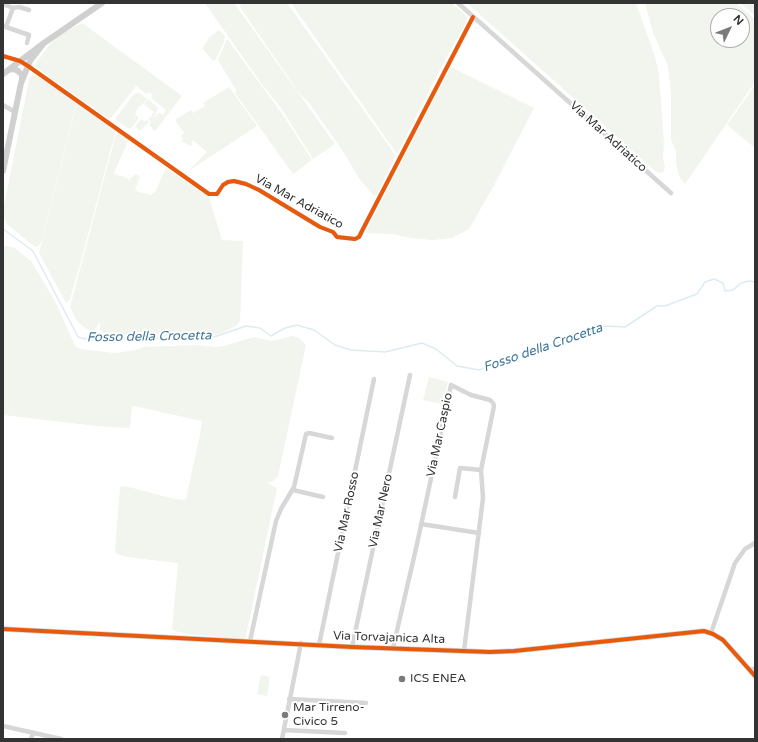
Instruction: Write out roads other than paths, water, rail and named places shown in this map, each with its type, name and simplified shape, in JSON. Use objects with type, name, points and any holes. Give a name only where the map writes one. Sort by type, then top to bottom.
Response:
[{"type":"main road","points":[[85,16],[96,3]]},
{"type":"main road","points":[[5,72],[102,3]]},
{"type":"main road","points":[[21,83],[28,66],[44,43]]},
{"type":"main road","points":[[3,171],[22,75],[14,69],[5,72]]},
{"type":"street","name":"Via Mar Adriatico","points":[[458,3],[671,193]]},
{"type":"street","points":[[3,4],[13,8],[19,7],[29,10]]},
{"type":"street","points":[[13,8],[4,26],[29,35],[27,43]]},
{"type":"street","name":"Via Mar Adriatico","points":[[28,66],[210,194],[217,194],[224,184],[228,182],[234,181],[246,184],[259,190],[321,228],[333,232],[337,237],[355,239],[363,229],[473,17]]},
{"type":"street","points":[[3,56],[20,61],[28,66]]},
{"type":"street","points":[[3,105],[15,112]]},
{"type":"street","name":"Via Mar Nero","points":[[352,647],[410,375]]},
{"type":"street","name":"Via Mar Rosso","points":[[319,645],[374,379]]},
{"type":"street","name":"Via Mar Caspio","points":[[393,648],[451,385],[468,394],[490,400],[494,405],[481,470]]},
{"type":"street","points":[[250,641],[276,521],[293,490],[306,434],[309,432],[332,438]]},
{"type":"street","points":[[455,496],[460,468],[481,470],[483,498],[464,651]]},
{"type":"street","points":[[293,490],[323,497]]},
{"type":"street","points":[[421,524],[479,533]]},
{"type":"street","points":[[755,543],[745,549],[735,563],[711,633],[725,642],[755,676]]},
{"type":"street","name":"Via Torvajanica Alta","points":[[3,629],[301,643],[352,647],[510,652],[700,631],[711,633]]},
{"type":"street","points":[[282,739],[301,643]]},
{"type":"street","points":[[748,669],[755,669]]},
{"type":"street","points":[[289,700],[366,703]]},
{"type":"street","points":[[3,726],[61,739]]},
{"type":"street","points":[[284,730],[346,733]]},
{"type":"street","points":[[31,739],[33,733]]},
{"type":"waterway","name":"Fosso della Crocetta","points":[[3,229],[33,251],[78,337],[90,340],[214,337],[246,326],[260,328],[271,336],[285,328],[297,325],[314,330],[335,345],[351,350],[385,352],[422,343],[436,349],[457,366],[479,370],[607,326],[625,327],[657,306],[665,306],[697,294],[705,282],[714,279],[723,283],[725,291],[733,290],[741,283],[749,281],[755,282]]},
{"type":"place","name":"ICS ENEA","points":[[402,679]]},
{"type":"place","name":"Mar Tirreno- Civico 5","points":[[285,715]]}]
